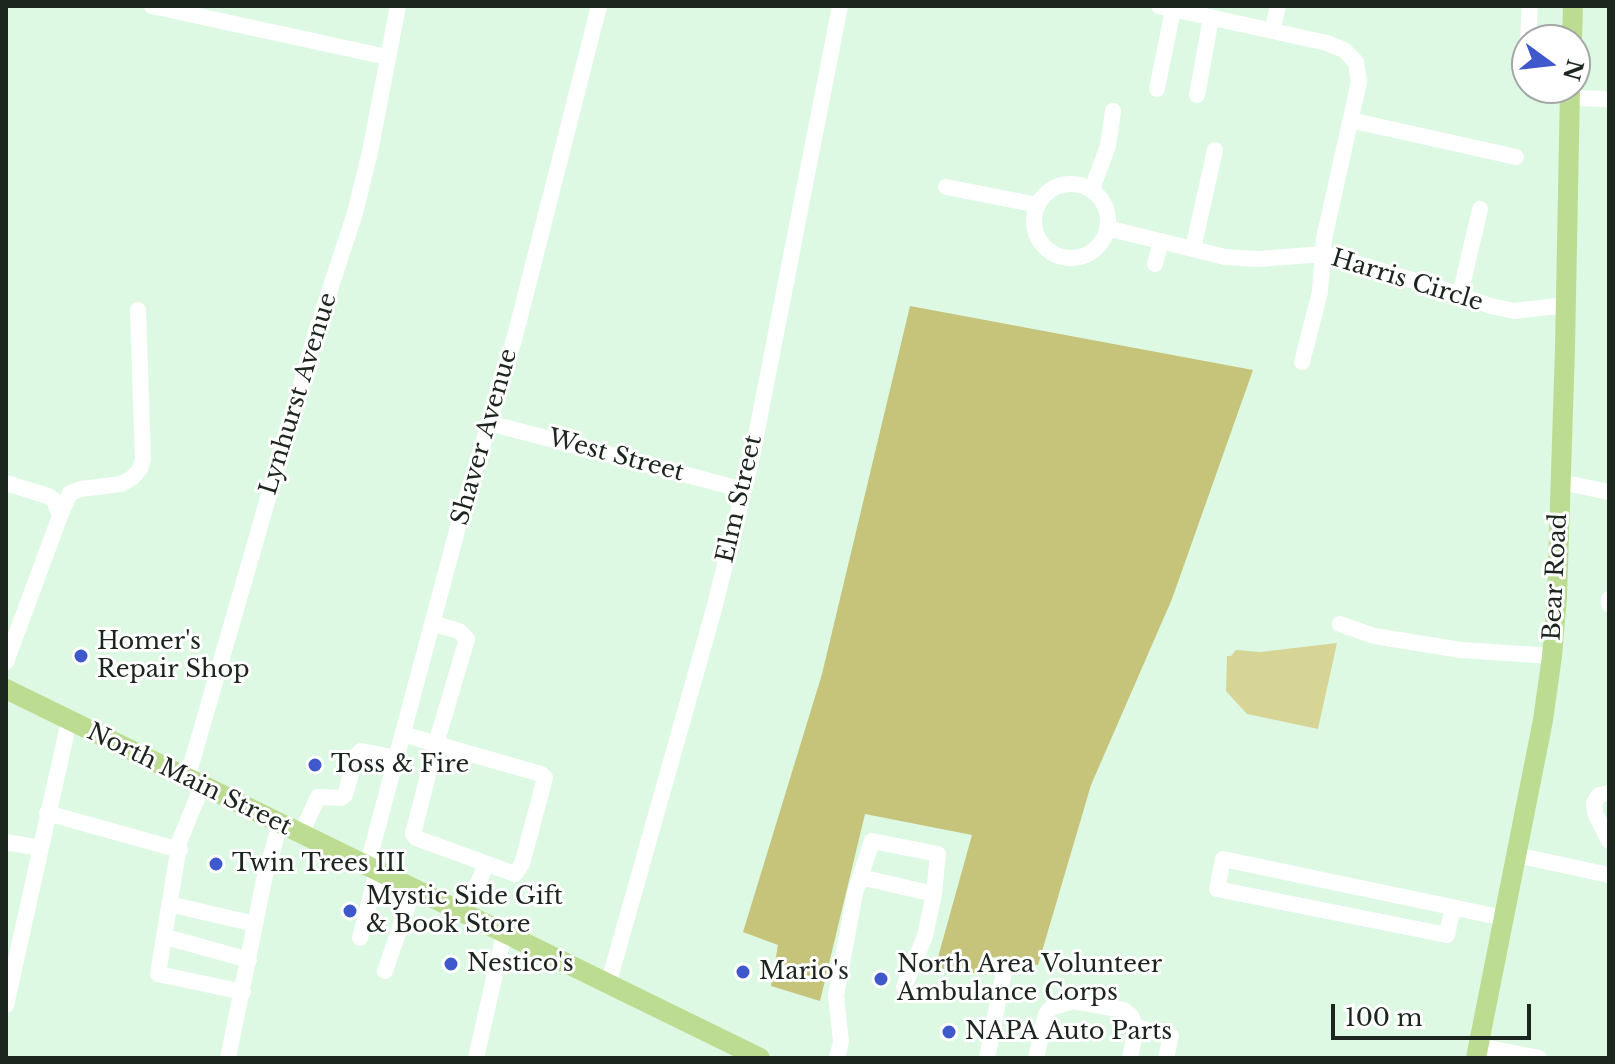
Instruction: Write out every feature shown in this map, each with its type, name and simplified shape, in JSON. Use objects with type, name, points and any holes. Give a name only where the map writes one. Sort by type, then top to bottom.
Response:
[{"type":"main road","name":"Bear Road","points":[[1478,1052],[1543,720],[1552,656],[1557,597],[1570,104]]},
{"type":"main road","name":"North Main Street","points":[[6,689],[753,1056]]},
{"type":"street","points":[[152,6],[387,57]]},
{"type":"street","name":"Lynhurst Avenue","points":[[243,992],[158,974],[169,904],[194,782],[316,332],[355,213],[398,6]]},
{"type":"street","name":"Shaver Avenue","points":[[360,938],[403,734],[515,336],[599,6]]},
{"type":"street","name":"Elm Street","points":[[608,985],[714,609],[744,490],[840,6]]},
{"type":"street","points":[[1272,31],[1278,6]]},
{"type":"street","points":[[1157,89],[1166,8],[1327,43],[1344,50],[1356,62],[1359,82],[1324,239],[1320,292],[1302,362]]},
{"type":"street","points":[[1197,95],[1211,18]]},
{"type":"street","points":[[1092,189],[1108,146],[1113,111]]},
{"type":"street","points":[[1350,120],[1516,157]]},
{"type":"street","points":[[1193,249],[1215,150]]},
{"type":"street","points":[[1064,184],[1078,184],[1092,189],[1102,200],[1107,213],[1107,228],[1102,241],[1092,252],[1078,257],[1064,257],[1050,252],[1040,242],[1034,228],[1034,213],[1038,205],[1050,190],[1064,184]]},
{"type":"street","points":[[946,187],[1038,205]]},
{"type":"street","points":[[1460,295],[1480,209]]},
{"type":"street","name":"Harris Circle","points":[[1107,228],[1225,257],[1258,259],[1324,254],[1514,311],[1566,305]]},
{"type":"street","points":[[1155,264],[1161,241]]},
{"type":"street","points":[[6,661],[70,493],[121,484],[140,469],[143,460],[138,310]]},
{"type":"street","name":"West Street","points":[[489,423],[744,490]]},
{"type":"street","points":[[1560,482],[1609,492]]},
{"type":"street","points":[[6,483],[48,496],[54,500],[60,516]]},
{"type":"street","points":[[403,734],[436,744],[541,774],[545,778],[519,870],[515,874],[416,838],[413,834],[436,744],[467,639],[459,631],[432,623]]},
{"type":"street","points":[[1340,624],[1374,636],[1461,650],[1552,656]]},
{"type":"street","points":[[6,1005],[69,721]]},
{"type":"street","points":[[301,834],[318,797],[341,798],[345,795],[356,756],[361,751],[397,758]]},
{"type":"street","points":[[1609,793],[1599,795],[1594,803],[1595,813],[1609,841]]},
{"type":"street","points":[[47,813],[180,850]]},
{"type":"street","points":[[228,1058],[264,880],[280,824]]},
{"type":"street","points":[[837,1058],[841,1042],[836,995],[860,877],[872,841],[938,854],[925,936],[904,987]]},
{"type":"street","points":[[6,842],[40,848]]},
{"type":"street","points":[[1516,855],[1609,875]]},
{"type":"street","points":[[1453,907],[1447,935],[1217,889],[1223,859],[1453,907],[1504,918]]},
{"type":"street","points":[[464,915],[486,865]]},
{"type":"street","points":[[860,877],[934,894]]},
{"type":"street","points":[[385,971],[413,890]]},
{"type":"street","points":[[169,904],[255,924]]},
{"type":"street","points":[[476,1058],[504,934]]},
{"type":"street","points":[[166,937],[249,960]]},
{"type":"street","points":[[987,1058],[1004,971]]},
{"type":"street","points":[[1036,1058],[1046,1014],[1059,1004],[1073,1001],[1124,1010],[1131,1016],[1136,1027],[1130,1058]]},
{"type":"street","points":[[1136,1027],[1171,1036],[1166,1058]]},
{"type":"street","points":[[1478,1052],[1539,1058]]},
{"type":"shaded area","points":[[910,306],[1253,370],[1172,599],[1091,785],[1038,965],[991,957],[988,975],[935,968],[972,835],[865,814],[820,1001],[771,986],[778,945],[743,932],[822,674]]},
{"type":"shaded area","points":[[1337,643],[1318,729],[1247,714],[1226,691],[1227,656],[1236,650],[1260,652]]},
{"type":"place","name":"Homer's Repair Shop","points":[[81,656]]},
{"type":"place","name":"Toss & Fire","points":[[315,765]]},
{"type":"place","name":"Twin Trees III","points":[[216,864]]},
{"type":"place","name":"Mystic Side Gift & Book Store","points":[[350,911]]},
{"type":"place","name":"Nestico's","points":[[451,964]]},
{"type":"place","name":"Mario's","points":[[743,972]]},
{"type":"place","name":"North Area Volunteer Ambulance Corps","points":[[881,979]]},
{"type":"place","name":"NAPA Auto Parts","points":[[949,1032]]}]
